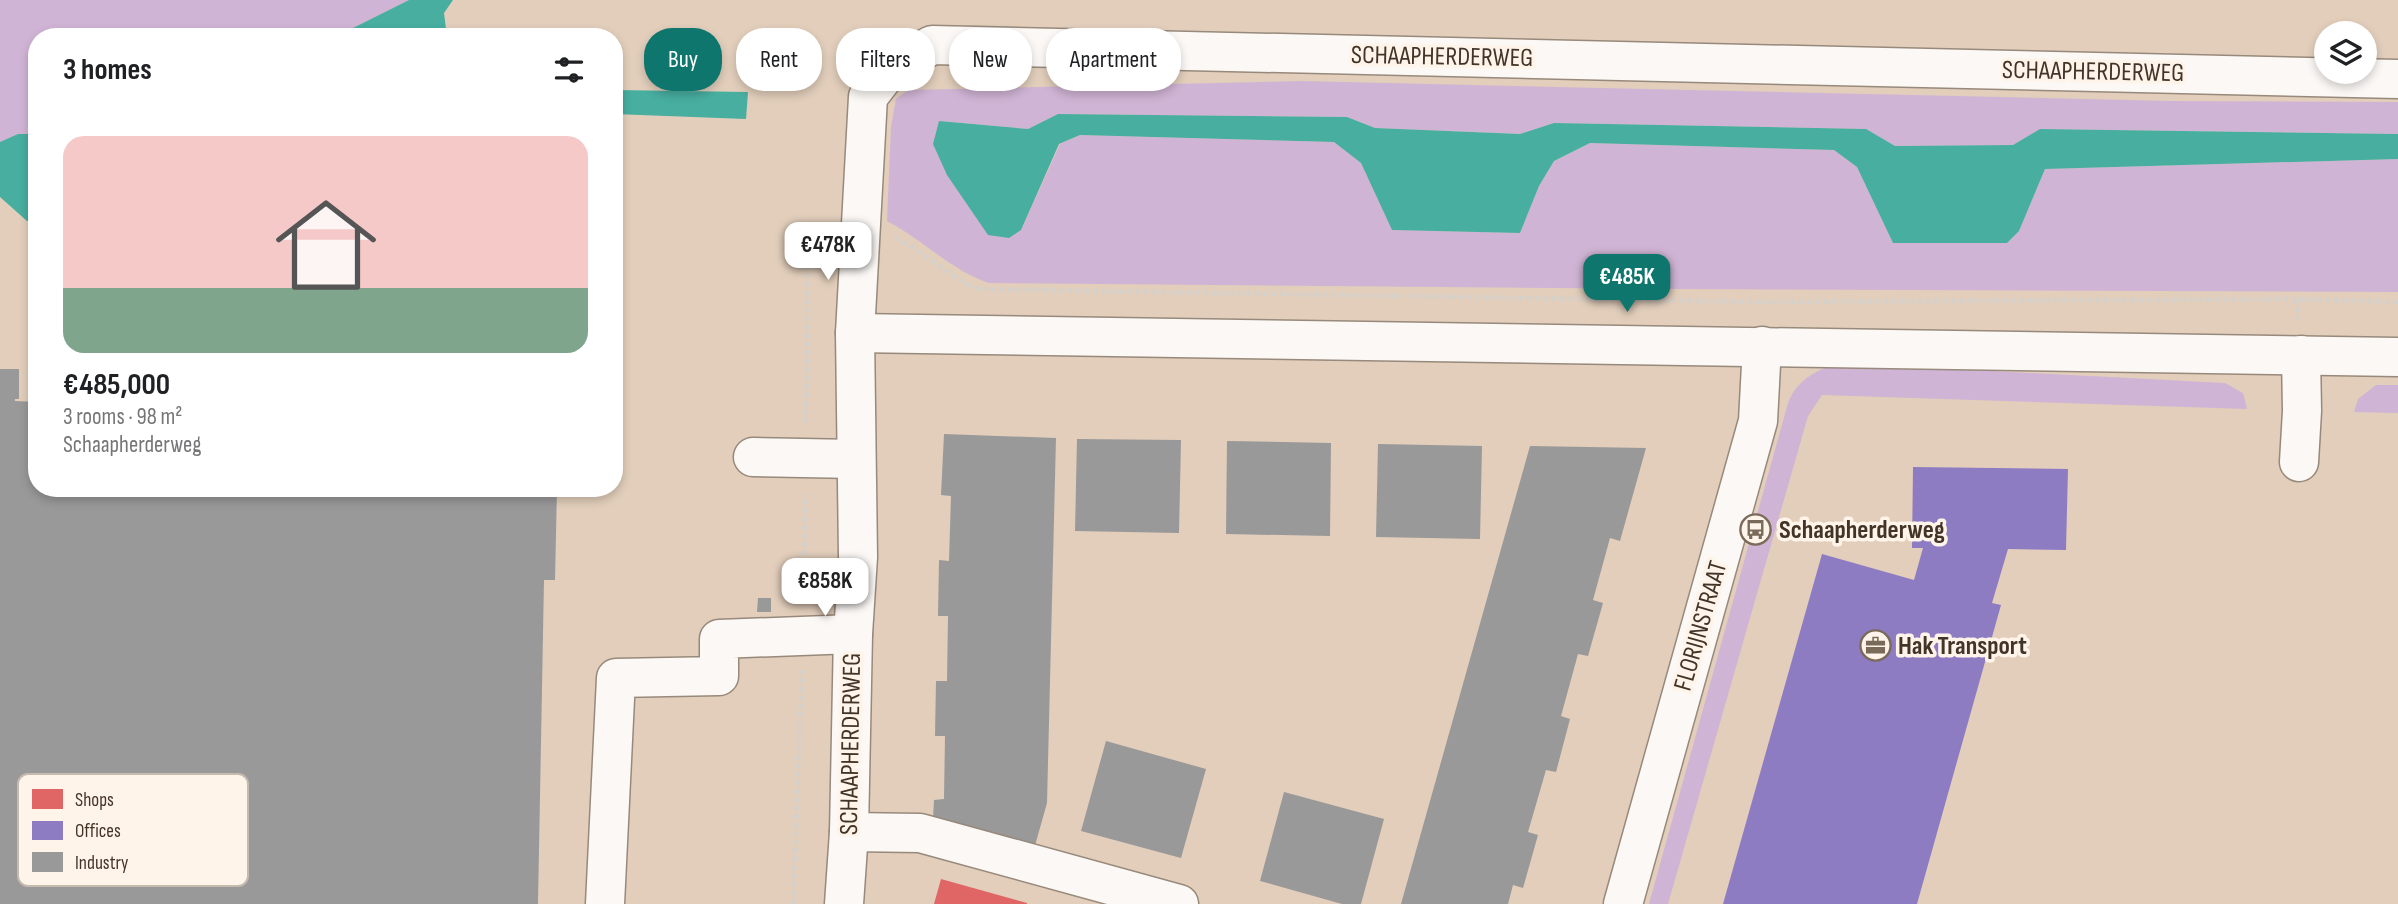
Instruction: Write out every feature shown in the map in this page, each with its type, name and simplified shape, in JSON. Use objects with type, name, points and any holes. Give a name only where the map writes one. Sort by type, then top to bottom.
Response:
[{"type":"street","name":"SCHAAPHERDERWEG","points":[[844,904],[858,557],[855,333],[868,97],[889,69],[932,45],[2398,79]]},
{"type":"street","points":[[855,333],[2398,357]]},
{"type":"street","name":"FLORIJNSTRAAT","points":[[1623,904],[1758,421],[1762,346]]},
{"type":"street","points":[[2299,463],[2301,355]]},
{"type":"street","points":[[753,457],[856,459]]},
{"type":"street","points":[[606,904],[616,678],[719,676],[719,639],[853,634]]},
{"type":"street","points":[[849,832],[920,834],[1179,904]]},
{"type":"shaded area","points":[[0,0],[409,0],[353,28],[28,28],[28,134],[18,134],[0,142]]},
{"type":"shaded area","points":[[1301,81],[2171,101],[2398,102],[2398,134],[2040,129],[2013,145],[1895,146],[1865,129],[1554,123],[1520,134],[1375,128],[1347,117],[1058,114],[1028,129],[939,121],[1021,230],[1060,144],[1080,135],[1334,142],[1361,163],[1392,230],[1520,233],[1539,186],[1554,161],[1590,143],[1834,150],[1857,167],[1893,243],[2007,243],[2019,231],[2045,169],[2398,159],[2398,292],[989,283],[962,271],[887,221],[891,127],[896,99],[907,91],[1032,91],[1032,87],[1046,87],[1046,91],[1181,91],[1181,84]]},
{"type":"shaded area","points":[[1838,363],[2225,383],[2243,393],[2247,409],[1822,395],[1808,416],[1668,904],[1649,904],[1788,403],[1808,377]]},
{"type":"shaded area","points":[[2376,385],[2398,385],[2398,413],[2354,412],[2358,399]]},
{"type":"water","points":[[409,0],[453,0],[444,13],[446,28],[353,28]]},
{"type":"water","points":[[623,90],[748,92],[746,119],[623,114]]},
{"type":"water","points":[[1058,114],[1347,117],[1375,128],[1520,134],[1554,123],[1866,129],[1895,146],[2013,145],[2040,129],[2398,134],[2398,159],[2045,169],[2019,231],[2007,243],[1893,243],[1857,167],[1834,150],[1590,143],[1554,161],[1539,186],[1520,233],[1392,230],[1361,163],[1334,142],[1080,135],[1059,144],[1021,230],[1009,238],[988,235],[947,175],[933,144],[939,121],[1028,129]]},
{"type":"water","points":[[18,134],[28,134],[28,221],[0,197],[0,142]]},
{"type":"building: Shops","points":[[941,879],[1027,903],[1027,904],[934,904]]},
{"type":"building: Offices","points":[[1913,467],[2068,469],[2066,550],[2008,549],[1992,603],[2001,605],[1917,904],[1723,904],[1822,554],[1914,580],[1923,548],[1912,548]]},
{"type":"building: Industry","points":[[0,369],[19,369],[19,399],[15,401],[28,402],[28,497],[557,497],[555,580],[544,580],[538,904],[0,904]]},
{"type":"building: Industry","points":[[944,434],[1056,438],[1047,803],[1034,849],[933,819],[934,800],[944,799],[945,736],[935,736],[936,681],[947,681],[948,616],[938,616],[939,560],[949,561],[951,496],[941,495]]},
{"type":"building: Industry","points":[[1077,439],[1181,440],[1179,533],[1075,531]]},
{"type":"building: Industry","points":[[1227,441],[1331,443],[1330,536],[1226,534]]},
{"type":"building: Industry","points":[[1378,444],[1482,446],[1480,539],[1376,537]]},
{"type":"building: Industry","points":[[1530,446],[1646,448],[1620,541],[1610,538],[1593,600],[1603,603],[1588,656],[1578,654],[1561,716],[1570,719],[1556,772],[1546,770],[1528,832],[1538,835],[1523,888],[1513,885],[1508,904],[1401,904]]},
{"type":"building: Industry","points":[[758,598],[771,598],[771,612],[757,612]]},
{"type":"building: Industry","points":[[1106,741],[1206,769],[1181,858],[1081,831]]},
{"type":"building: Industry","points":[[1284,792],[1384,819],[1361,904],[1342,904],[1260,881]]},
{"type":"place","name":"Schaapherderweg","points":[[1756,530]]},
{"type":"place","name":"Hak Transport","points":[[1875,646]]}]
